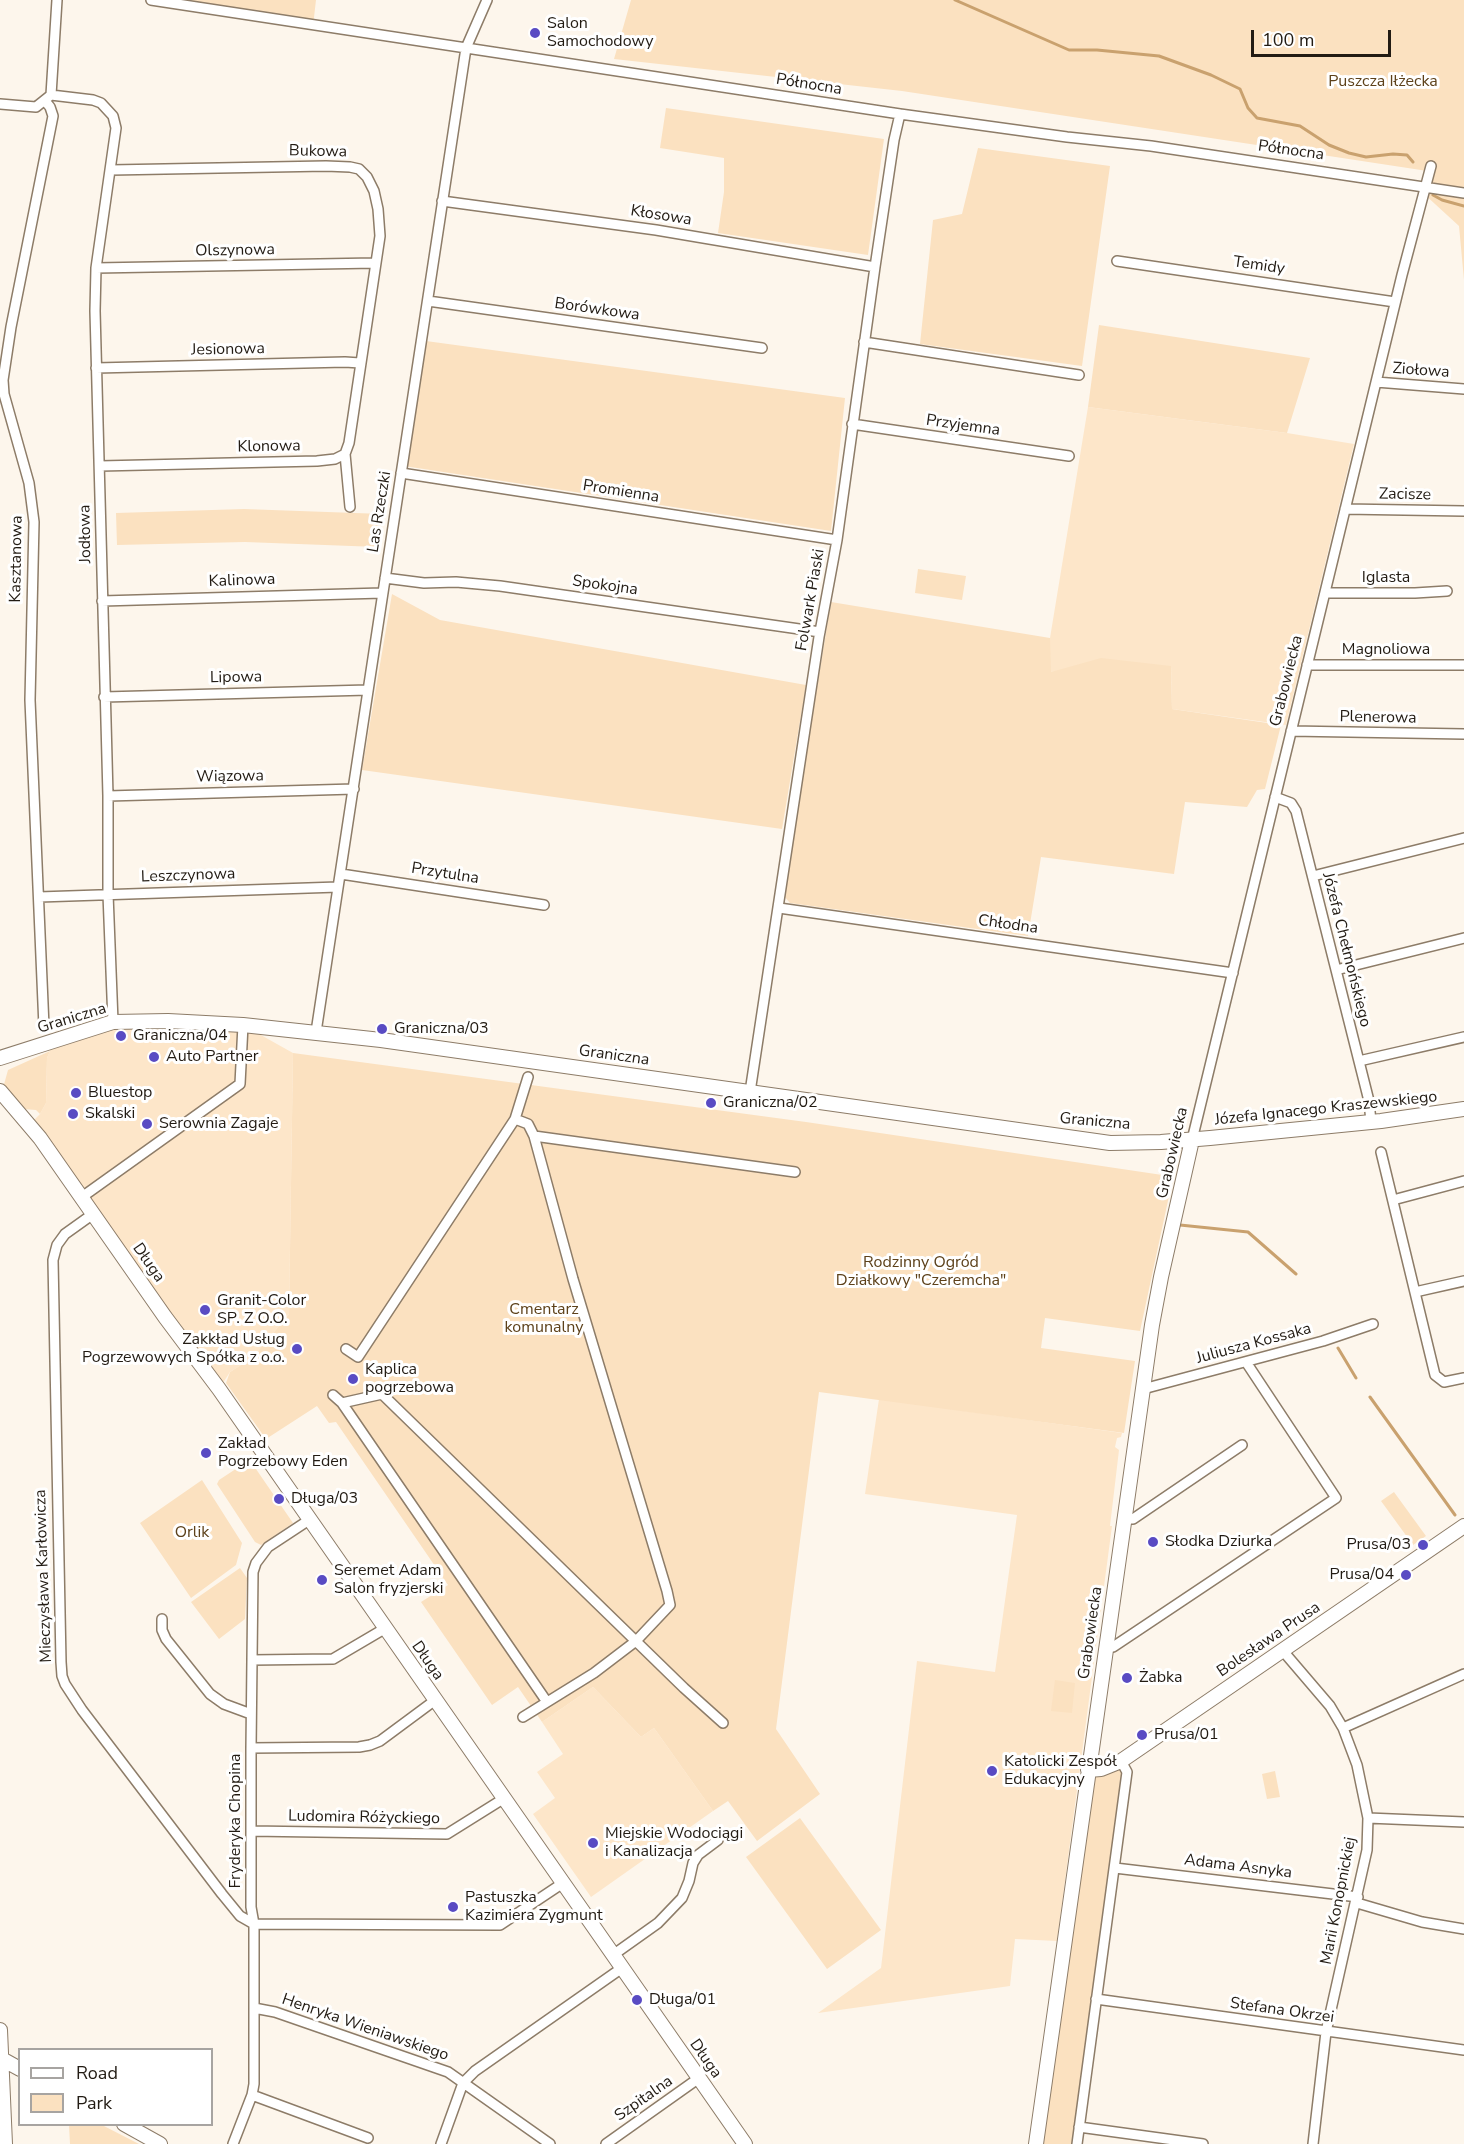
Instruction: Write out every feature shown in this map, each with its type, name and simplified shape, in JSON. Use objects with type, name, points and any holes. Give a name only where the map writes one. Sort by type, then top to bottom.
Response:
[{"type":"street","name":"Kasztanowa","points":[[44,1027],[30,700],[34,522],[29,483],[4,394],[3,380],[11,327],[52,116],[48,98],[57,0]]},
{"type":"street","name":"Północna","points":[[151,0],[900,114],[1150,146],[1464,193]]},
{"type":"street","name":"Las Rzeczki","points":[[316,1032],[465,48],[487,0]]},
{"type":"street","points":[[0,104],[36,106],[48,98]]},
{"type":"street","name":"Jodłowa","points":[[48,98],[93,100],[108,109],[113,116],[116,128],[96,268],[96,368],[113,1022]]},
{"type":"street","name":"Folwark Piaski","points":[[750,1092],[820,632],[837,540],[875,267],[900,114]]},
{"type":"street","name":"Bukowa","points":[[111,170],[339,166],[358,169],[368,177],[374,191],[380,236],[360,363]]},
{"type":"street","name":"Grabowiecka","points":[[1036,2144],[1124,1519],[1161,1277],[1192,1140],[1395,302],[1431,166]]},
{"type":"street","name":"Kłosowa","points":[[442,201],[656,230],[875,267]]},
{"type":"street","name":"Temidy","points":[[1117,261],[1395,302]]},
{"type":"street","name":"Olszynowa","points":[[96,268],[375,263]]},
{"type":"street","name":"Borówkowa","points":[[428,301],[762,348]]},
{"type":"street","points":[[864,342],[1079,375]]},
{"type":"street","points":[[350,507],[345,454],[349,443],[360,363]]},
{"type":"street","name":"Jesionowa","points":[[96,368],[360,363]]},
{"type":"street","name":"Ziołowa","points":[[1376,382],[1464,389]]},
{"type":"street","name":"Przyjemna","points":[[852,424],[1069,456]]},
{"type":"street","name":"Klonowa","points":[[100,466],[316,461],[335,459],[345,454]]},
{"type":"street","name":"Promienna","points":[[401,473],[837,540]]},
{"type":"street","name":"Zacisze","points":[[1345,509],[1464,511]]},
{"type":"street","name":"Spokojna","points":[[385,578],[424,583],[456,582],[500,586],[820,632]]},
{"type":"street","name":"Iglasta","points":[[1325,593],[1447,591]]},
{"type":"street","name":"Kalinowa","points":[[102,601],[382,593]]},
{"type":"street","name":"Magnoliowa","points":[[1308,665],[1464,665]]},
{"type":"street","name":"Lipowa","points":[[104,697],[368,690]]},
{"type":"street","name":"Plenerowa","points":[[1291,731],[1464,734]]},
{"type":"street","name":"Wiązowa","points":[[108,795],[354,789]]},
{"type":"street","name":"Józefa Chełmońskiego","points":[[1275,797],[1291,803],[1296,811],[1369,1101],[1371,1122]]},
{"type":"street","points":[[1313,876],[1464,838]]},
{"type":"street","name":"Przytulna","points":[[341,874],[544,905]]},
{"type":"street","name":"Leszczynowa","points":[[39,897],[338,887]]},
{"type":"street","name":"Chłodna","points":[[779,908],[1233,973]]},
{"type":"street","points":[[1336,970],[1464,938]]},
{"type":"street","name":"Graniczna","points":[[0,1058],[113,1022],[168,1021],[243,1025],[316,1032],[1110,1143],[1192,1140]]},
{"type":"street","points":[[82,1197],[240,1084],[243,1025]]},
{"type":"street","points":[[1359,1061],[1464,1037]]},
{"type":"street","name":"Graniczna","points":[[0,1068],[34,1048]]},
{"type":"street","points":[[346,1349],[358,1357],[515,1119],[528,1077]]},
{"type":"street","name":"Długa","points":[[0,1091],[40,1138],[219,1389],[434,1701],[745,2144]]},
{"type":"street","name":"Długa","points":[[0,1105],[28,1126]]},
{"type":"street","name":"Józefa Ignacego Kraszewskiego","points":[[1192,1140],[1371,1122],[1464,1109]]},
{"type":"street","points":[[515,1119],[528,1124],[534,1136],[573,1279],[670,1605],[636,1641],[594,1673],[523,1717]]},
{"type":"street","points":[[534,1136],[795,1172]]},
{"type":"street","points":[[1381,1152],[1435,1375],[1444,1382],[1464,1378]]},
{"type":"street","points":[[1393,1200],[1464,1181]]},
{"type":"street","name":"Mieczysława Karłowicza","points":[[93,1214],[65,1234],[57,1245],[53,1260],[62,1676],[82,1710],[222,1894],[240,1916],[254,1924]]},
{"type":"street","points":[[1416,1292],[1464,1281]]},
{"type":"street","name":"Juliusza Kossaka","points":[[1143,1389],[1323,1341],[1373,1324]]},
{"type":"street","points":[[1106,1646],[1113,1647],[1336,1498],[1246,1362]]},
{"type":"street","points":[[342,1403],[382,1394],[723,1723]]},
{"type":"street","points":[[333,1395],[342,1403],[547,1702]]},
{"type":"street","points":[[1124,1519],[1133,1519],[1242,1445]]},
{"type":"street","name":"Fryderyka Chopina","points":[[232,2144],[252,2095],[254,2084],[254,1924],[251,1907],[253,1572],[255,1563],[268,1547],[309,1520]]},
{"type":"street","name":"Bolesława Prusa","points":[[1088,1770],[1101,1769],[1121,1761],[1463,1529]]},
{"type":"street","points":[[162,1619],[162,1630],[166,1638],[210,1694],[224,1704],[251,1714]]},
{"type":"street","points":[[252,1660],[333,1659],[384,1629]]},
{"type":"street","name":"Marii Konopnickiej","points":[[1283,1651],[1330,1706],[1343,1728],[1357,1765],[1368,1818],[1368,1850],[1326,2032],[1313,2144]]},
{"type":"street","points":[[1343,1728],[1464,1674]]},
{"type":"street","points":[[251,1748],[359,1748],[380,1741],[434,1701]]},
{"type":"street","points":[[1077,2144],[1127,1772],[1121,1761]]},
{"type":"street","name":"Ludomira Różyckiego","points":[[251,1831],[447,1834],[503,1799]]},
{"type":"street","points":[[1368,1818],[1464,1822]]},
{"type":"street","points":[[613,1955],[658,1923],[682,1898],[693,1863],[698,1855],[718,1840]]},
{"type":"street","name":"Adama Asnyka","points":[[1115,1868],[1357,1900],[1422,1922],[1464,1929]]},
{"type":"street","points":[[254,1924],[500,1925],[563,1883]]},
{"type":"street","points":[[441,2144],[463,2083],[475,2070],[622,1968]]},
{"type":"street","name":"Stefana Okrzei","points":[[1096,1999],[1464,2050]]},
{"type":"street","name":"Henryka Wieniawskiego","points":[[254,2008],[275,2012],[448,2072],[550,2144]]},
{"type":"street","points":[[0,2030],[5,2144]]},
{"type":"street","points":[[1,2059],[18,2068]]},
{"type":"street","name":"Szpitalna","points":[[606,2144],[699,2078]]},
{"type":"street","points":[[252,2095],[368,2138]]},
{"type":"street","points":[[128,2126],[160,2144]]},
{"type":"street","points":[[1079,2127],[1203,2144]]},
{"type":"shaded area","points":[[1088,407],[1354,444],[1286,725],[1172,709],[1171,666],[1050,672],[1050,638]]},
{"type":"shaded area","points":[[113,1022],[243,1025],[293,1053],[289,1314],[252,1358],[230,1372],[219,1389],[28,1126],[40,1114],[46,1103],[47,1058],[50,1051],[47,1044]]},
{"type":"shaded area","name":"Katolicki Zespół Edukacyjny","points":[[879,1399],[1122,1433],[1121,1437],[1117,1438],[1115,1447],[1119,1450],[1110,1526],[1112,1526],[1057,1941],[1015,1939],[1010,1986],[818,2013],[881,1968],[917,1661],[995,1672],[1017,1515],[865,1494]]},
{"type":"shaded area","points":[[593,1687],[641,1737],[654,1728],[713,1811],[591,1897],[533,1814],[555,1798],[537,1772],[563,1754],[542,1722]]},
{"type":"green space","points":[[151,0],[316,0],[313,26]]},
{"type":"green space","name":"Puszcza Iłżecka","points":[[631,0],[1464,0],[1464,280],[1459,226],[1423,193],[1434,172],[902,91],[614,59]]},
{"type":"green space","points":[[666,108],[884,139],[868,255],[718,233],[724,192],[724,158],[660,148]]},
{"type":"green space","points":[[978,148],[1110,166],[1082,366],[920,344],[933,220],[962,214]]},
{"type":"green space","points":[[1099,325],[1310,358],[1287,433],[1088,407]]},
{"type":"green space","points":[[426,341],[845,398],[831,531],[404,466]]},
{"type":"green space","points":[[244,509],[383,514],[378,547],[245,542],[117,545],[116,513]]},
{"type":"green space","points":[[918,569],[966,576],[962,600],[915,593]]},
{"type":"green space","points":[[392,594],[440,620],[806,685],[782,829],[362,770]]},
{"type":"green space","points":[[831,602],[1050,638],[1051,672],[1101,658],[1171,666],[1172,709],[1281,725],[1265,789],[1257,790],[1247,807],[1185,802],[1174,874],[1041,857],[1028,936],[790,903],[783,895]]},
{"type":"green space","points":[[50,1051],[47,1058],[46,1103],[40,1114],[36,1110],[23,1109],[3,1088],[8,1070]]},
{"type":"green space","name":"Cmentarz komunalny","points":[[293,1053],[806,1122],[1169,1176],[1172,1182],[1140,1331],[1045,1318],[1041,1348],[1135,1361],[1124,1433],[819,1392],[776,1729],[820,1794],[757,1841],[728,1801],[713,1811],[654,1728],[641,1737],[593,1687],[542,1722],[518,1687],[492,1705],[421,1602],[448,1585],[336,1422],[329,1423],[317,1406],[266,1439],[226,1383],[230,1372],[252,1358],[289,1314]]},
{"type":"green space","points":[[254,1457],[256,1469],[293,1523],[261,1545],[255,1542],[217,1484],[219,1480]]},
{"type":"green space","name":"Orlik","points":[[202,1480],[242,1543],[236,1565],[191,1598],[140,1523]]},
{"type":"green space","points":[[1394,1492],[1426,1536],[1413,1545],[1381,1501]]},
{"type":"green space","points":[[240,1568],[247,1578],[245,1619],[219,1639],[191,1602]]},
{"type":"green space","points":[[1055,1680],[1075,1683],[1072,1713],[1051,1711]]},
{"type":"green space","points":[[1121,1761],[1127,1772],[1077,2144],[1036,2144],[1088,1770]]},
{"type":"green space","points":[[1275,1771],[1280,1797],[1267,1799],[1262,1774]]},
{"type":"green space","points":[[800,1818],[881,1930],[827,1969],[746,1857]]},
{"type":"green space","points":[[69,2126],[104,2126],[139,2144],[70,2144]]},
{"type":"waterway","points":[[955,0],[1069,50],[1097,50],[1159,56],[1211,75],[1240,89],[1248,108],[1257,118],[1300,126],[1329,145],[1349,153],[1366,157],[1407,155],[1413,162]]},
{"type":"waterway","points":[[1433,195],[1464,206]]},
{"type":"waterway","points":[[1180,1225],[1248,1232],[1296,1274]]},
{"type":"waterway","points":[[1338,1348],[1356,1378]]},
{"type":"waterway","points":[[1370,1397],[1455,1515]]},
{"type":"place","name":"Salon Samochodowy","points":[[535,33]]},
{"type":"place","name":"Graniczna/03","points":[[382,1029]]},
{"type":"place","name":"Graniczna/04","points":[[121,1036]]},
{"type":"place","name":"Auto Partner","points":[[154,1057]]},
{"type":"place","name":"Bluestop","points":[[76,1093]]},
{"type":"place","name":"Graniczna/02","points":[[711,1103]]},
{"type":"place","name":"Skalski","points":[[73,1114]]},
{"type":"place","name":"Serownia Zagaje","points":[[147,1124]]},
{"type":"place","name":"Granit-Color SP. Z O.O.","points":[[205,1310]]},
{"type":"place","name":"Zakkład Usług Pogrzewowych Spółka z o.o.","points":[[297,1349]]},
{"type":"place","name":"Kaplica pogrzebowa","points":[[353,1379]]},
{"type":"place","name":"Zakład Pogrzebowy Eden","points":[[206,1453]]},
{"type":"place","name":"Długa/03","points":[[279,1499]]},
{"type":"place","name":"Słodka Dziurka","points":[[1153,1542]]},
{"type":"place","name":"Prusa/03","points":[[1423,1545]]},
{"type":"place","name":"Prusa/04","points":[[1406,1575]]},
{"type":"place","name":"Seremet Adam Salon fryzjerski","points":[[322,1580]]},
{"type":"place","name":"Żabka","points":[[1127,1678]]},
{"type":"place","name":"Prusa/01","points":[[1142,1735]]},
{"type":"place","name":"Katolicki Zespół Edukacyjny","points":[[992,1771]]},
{"type":"place","name":"Miejskie Wodociągi i Kanalizacja","points":[[593,1843]]},
{"type":"place","name":"Pastuszka Kazimiera Zygmunt","points":[[453,1907]]},
{"type":"place","name":"Długa/01","points":[[637,2000]]},
{"type":"park label","name":"Rodzinny Ogród Działkowy \"Czeremcha\"","points":[[921,1272]]}]
